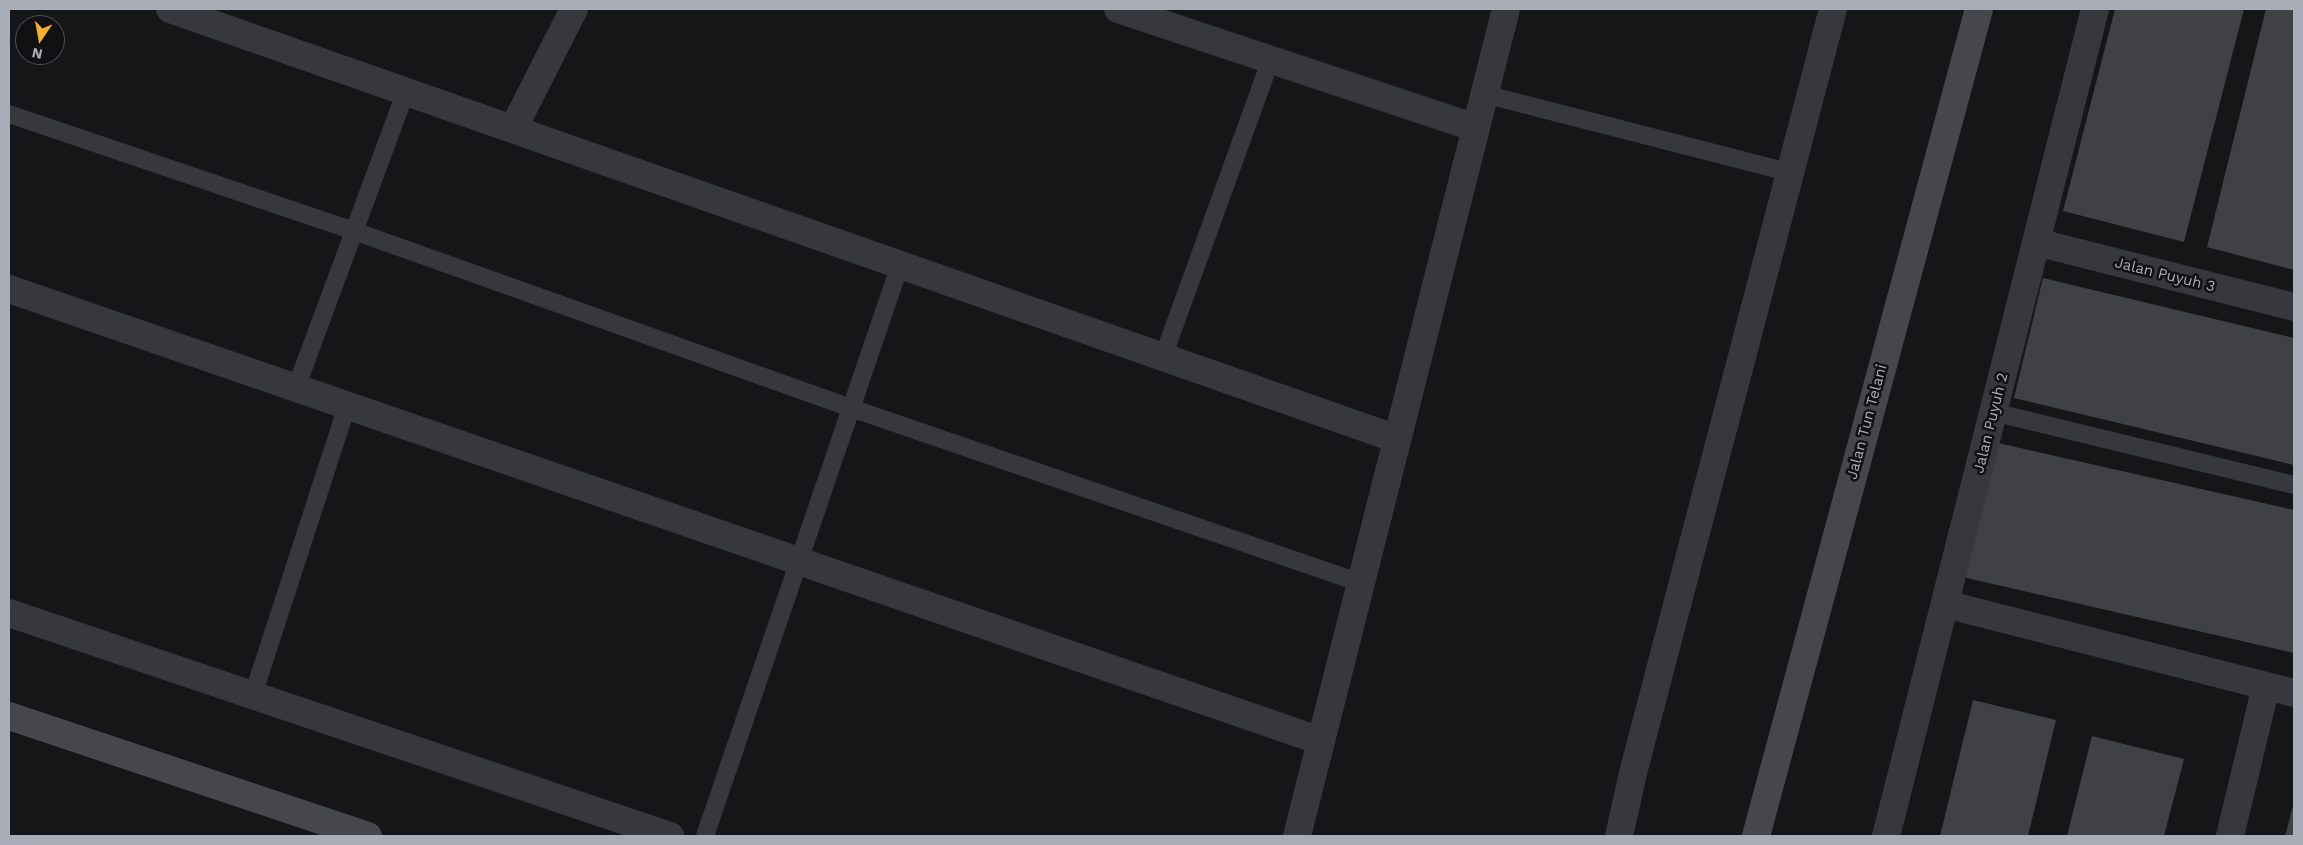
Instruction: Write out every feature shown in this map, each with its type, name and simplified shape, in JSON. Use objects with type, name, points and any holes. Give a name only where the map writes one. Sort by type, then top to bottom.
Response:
[{"type":"street","points":[[170,9],[222,17],[406,92],[1397,439]]},
{"type":"street","points":[[513,129],[574,9]]},
{"type":"street","points":[[1118,9],[1476,128]]},
{"type":"street","points":[[1297,836],[1506,9]]},
{"type":"street","points":[[1619,836],[1635,764],[1792,173],[1833,9]]},
{"type":"street","name":"Jalan Tun Telani","points":[[1756,836],[1979,9]]},
{"type":"street","name":"Jalan Puyuh 2","points":[[1886,836],[2095,9]]},
{"type":"street","name":"Jalan Puyuh 3","points":[[2036,242],[2294,307]]},
{"type":"street","points":[[9,289],[1321,741]]},
{"type":"street","points":[[1945,604],[2294,693]]},
{"type":"street","points":[[9,613],[670,836]]},
{"type":"street","points":[[2230,836],[2266,686]]},
{"type":"street","points":[[9,716],[368,836]]},
{"type":"lane","points":[[1163,357],[1271,60]]},
{"type":"lane","points":[[296,388],[406,92]]},
{"type":"lane","points":[[1484,94],[1792,173]]},
{"type":"lane","points":[[9,114],[354,231],[851,408],[1361,583]]},
{"type":"lane","points":[[706,836],[900,265]]},
{"type":"lane","points":[[253,695],[347,406]]},
{"type":"lane","points":[[1993,412],[2294,486]]},
{"type":"building","points":[[2115,9],[2244,9],[2184,242],[2063,211]]},
{"type":"building","points":[[2266,9],[2294,9],[2294,270],[2207,247]]},
{"type":"building","points":[[2043,278],[2294,338],[2294,465],[2014,398]]},
{"type":"building","points":[[1976,438],[2294,510],[2294,653],[1945,573]]},
{"type":"building","points":[[1973,700],[2056,720],[2028,836],[1940,836]]},
{"type":"building","points":[[2092,736],[2184,759],[2164,836],[2067,836]]},
{"type":"building","points":[[2294,802],[2294,836],[2285,836]]}]
